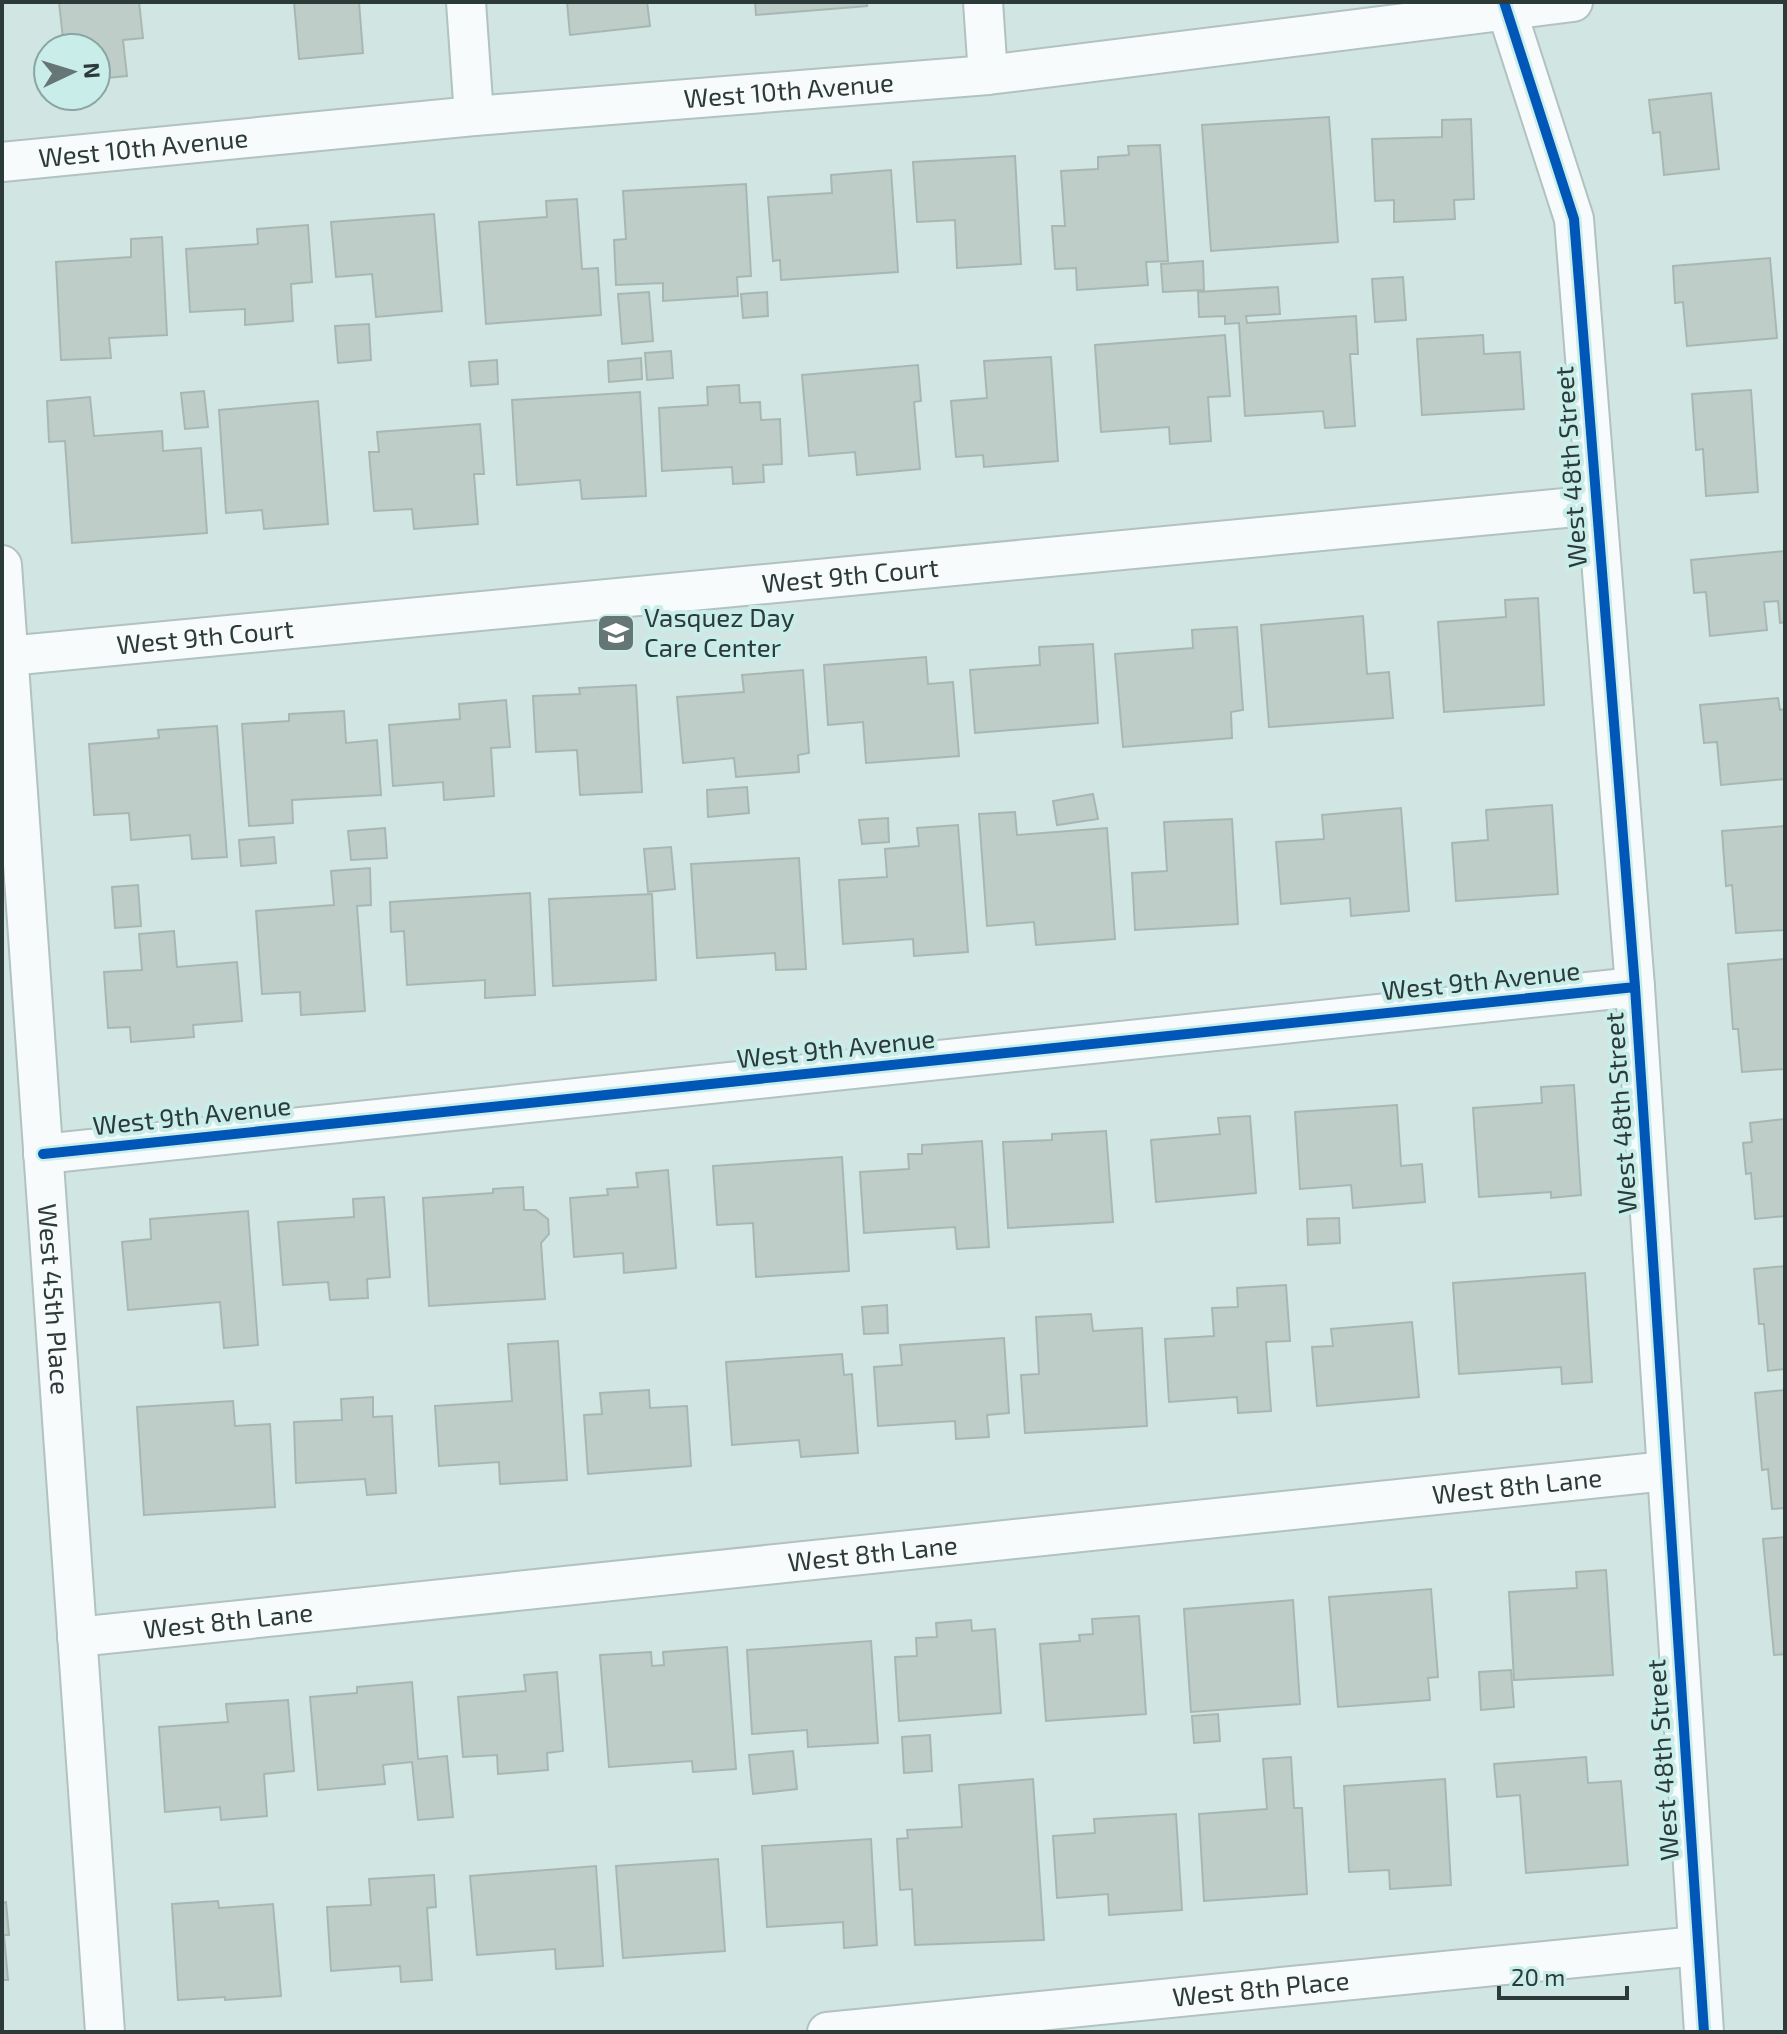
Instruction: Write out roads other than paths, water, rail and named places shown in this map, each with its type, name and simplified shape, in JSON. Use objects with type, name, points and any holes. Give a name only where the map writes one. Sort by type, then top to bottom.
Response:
[{"type":"street","points":[[466,2],[474,116]]},
{"type":"street","points":[[983,2],[988,75]]},
{"type":"street","name":"West 10th Avenue","points":[[2,162],[474,116],[988,75],[1508,5],[1573,2]]},
{"type":"street","name":"West 48th Street","points":[[1508,5],[1574,219],[1635,987],[1704,2032]]},
{"type":"street","name":"West 9th Court","points":[[8,656],[1596,505]]},
{"type":"street","name":"West 45th Place","points":[[2,565],[105,2032]]},
{"type":"street","name":"West 9th Avenue","points":[[43,1154],[1635,987]]},
{"type":"street","name":"West 8th Lane","points":[[77,1637],[1666,1471]]},
{"type":"street","name":"West 8th Place","points":[[827,2032],[1697,1946]]},
{"type":"place","name":"Vasquez Day Care Center","points":[[616,633]]}]
